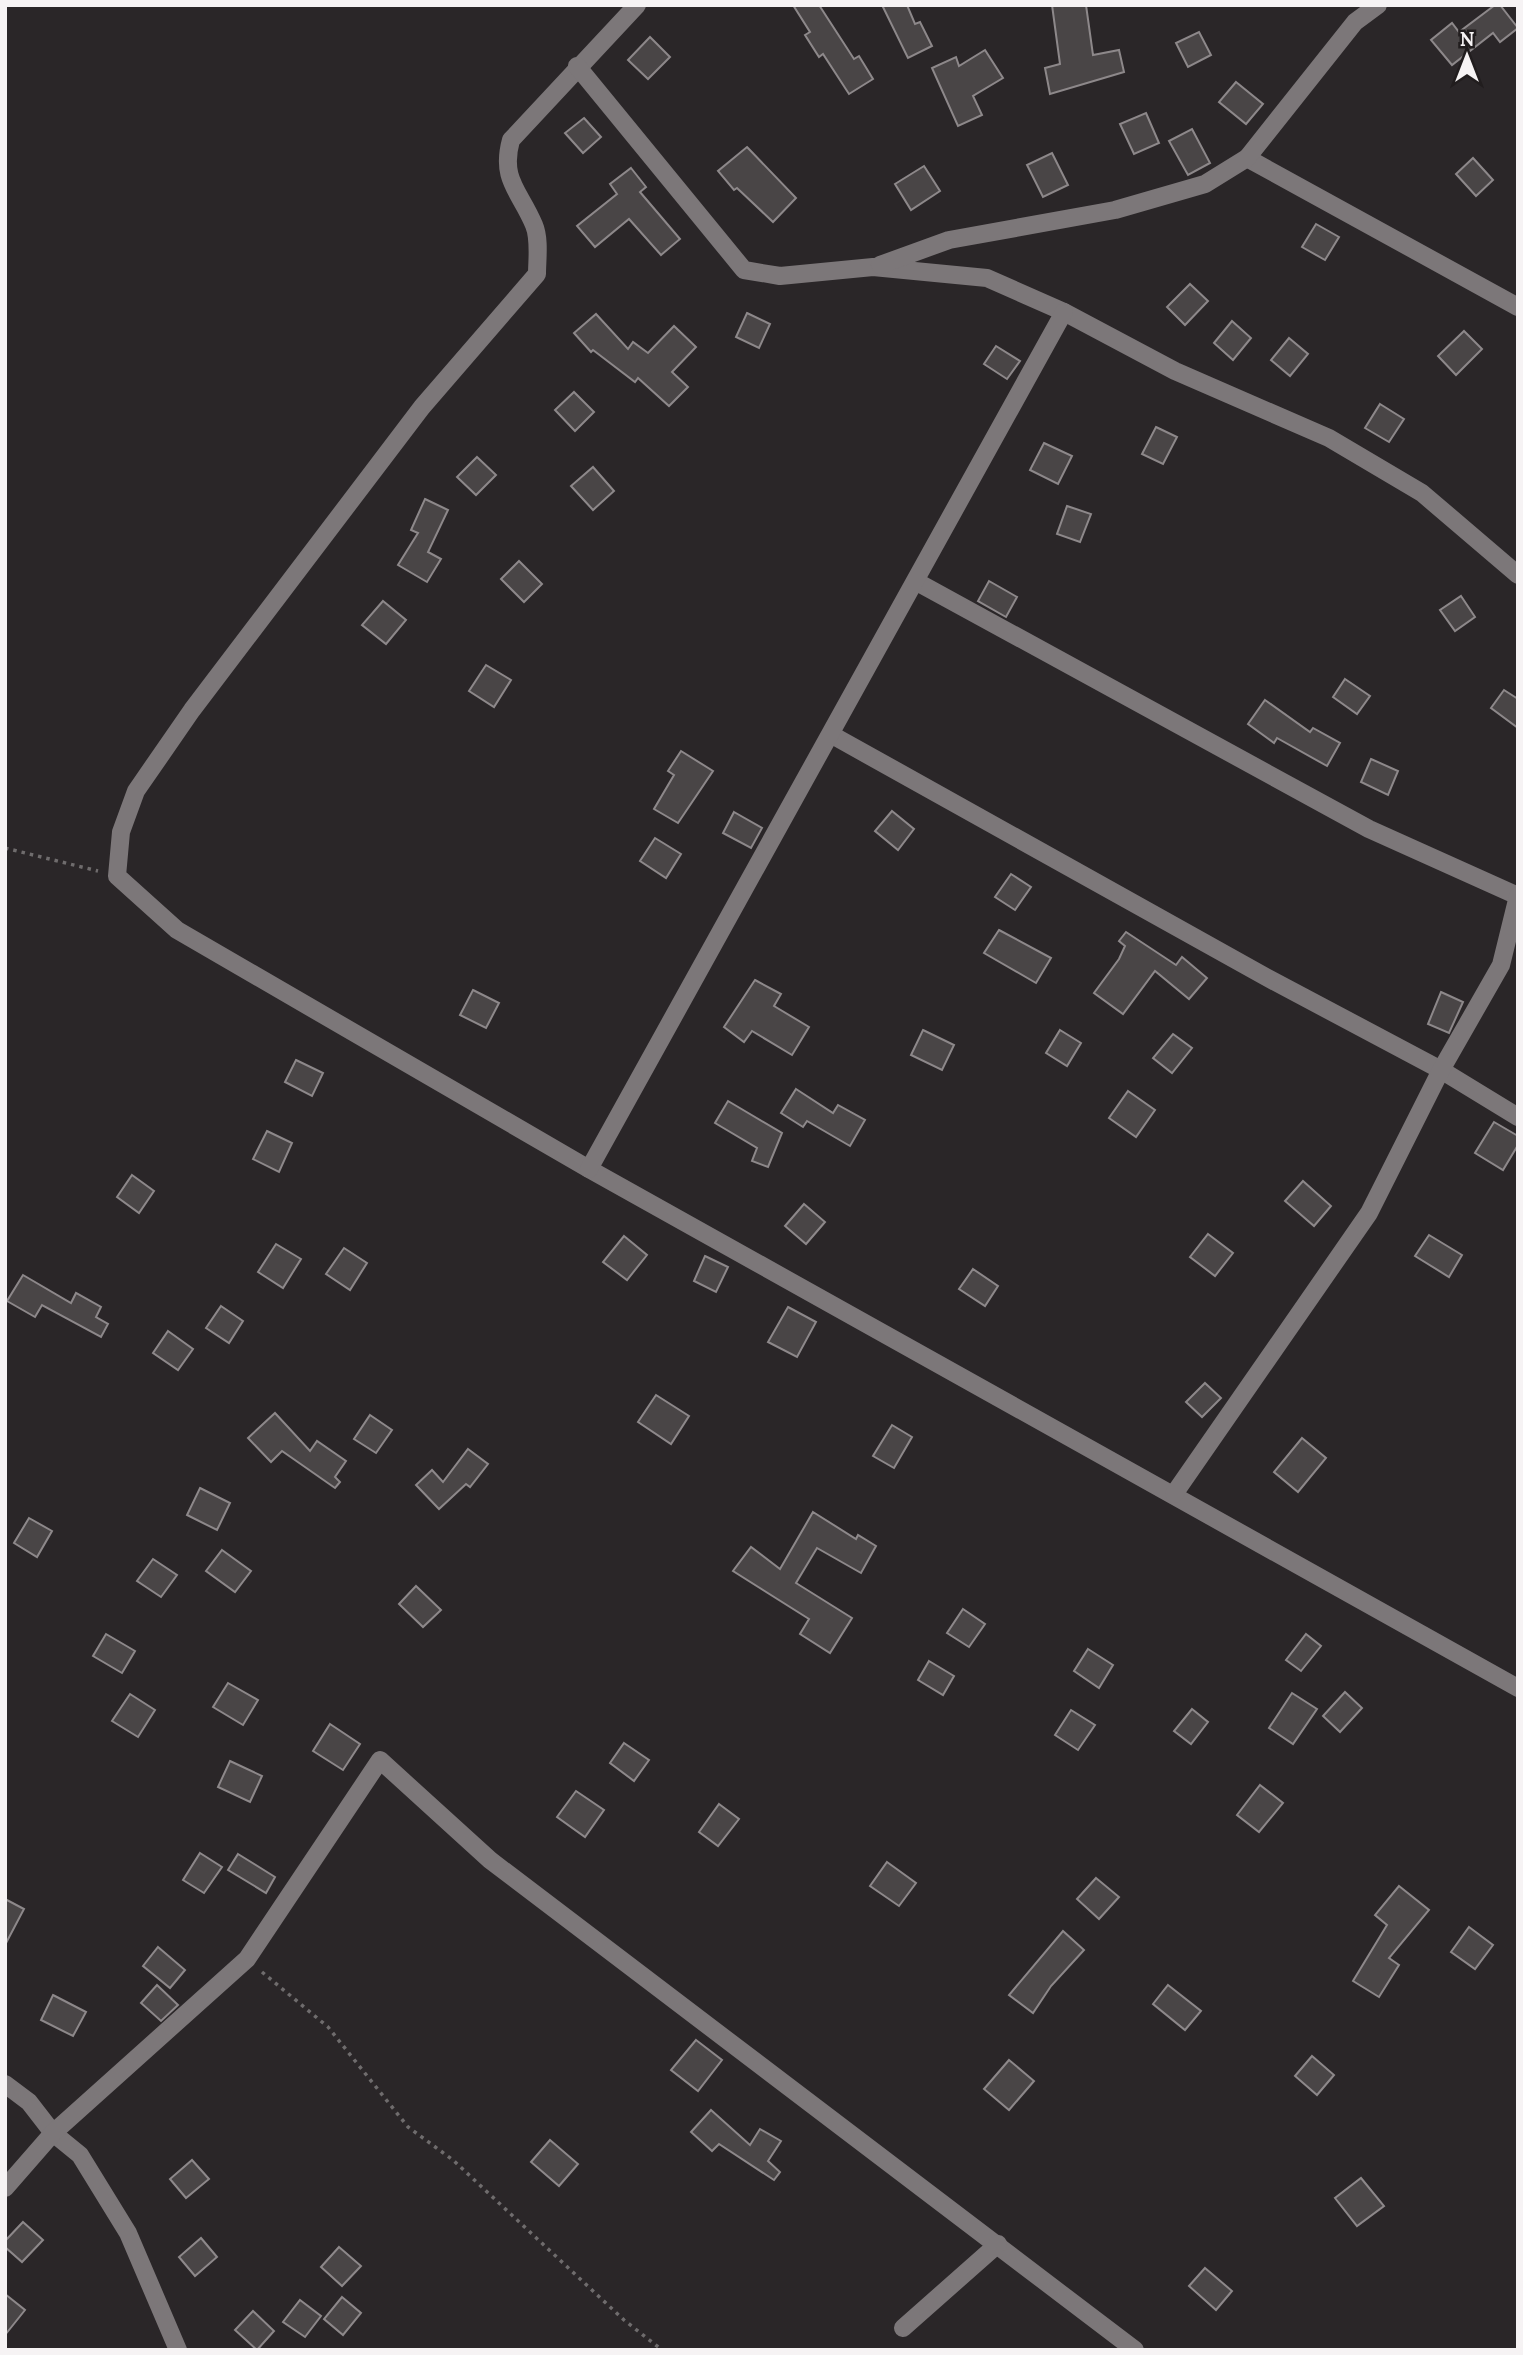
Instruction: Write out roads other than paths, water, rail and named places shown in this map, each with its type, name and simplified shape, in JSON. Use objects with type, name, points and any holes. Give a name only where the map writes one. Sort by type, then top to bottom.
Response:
[{"type":"street","points":[[637,5],[577,66],[511,140],[505,159],[510,180],[536,228],[537,274],[422,407],[192,710],[136,792],[121,832],[117,876],[177,930],[589,1169],[1518,1688]]},
{"type":"street","points":[[873,267],[949,240],[1115,209],[1205,184],[1247,159],[1355,22],[1378,5]]},
{"type":"street","points":[[577,66],[744,270],[780,276],[873,267],[987,278],[1065,312],[1175,372],[1329,438],[1422,493],[1518,575]]},
{"type":"street","points":[[1247,159],[1518,307]]},
{"type":"street","points":[[589,1169],[1065,312]]},
{"type":"street","points":[[917,582],[1369,829],[1518,896],[1501,965],[1441,1070],[1368,1213],[1174,1494]]},
{"type":"street","points":[[832,735],[1266,977],[1441,1070],[1518,1117]]},
{"type":"street","points":[[5,2188],[53,2133],[247,1959],[380,1760],[490,1860],[1135,2350]]},
{"type":"street","points":[[5,2084],[29,2102],[53,2133],[80,2155],[128,2234],[181,2349]]},
{"type":"street","points":[[903,2328],[998,2244]]}]
